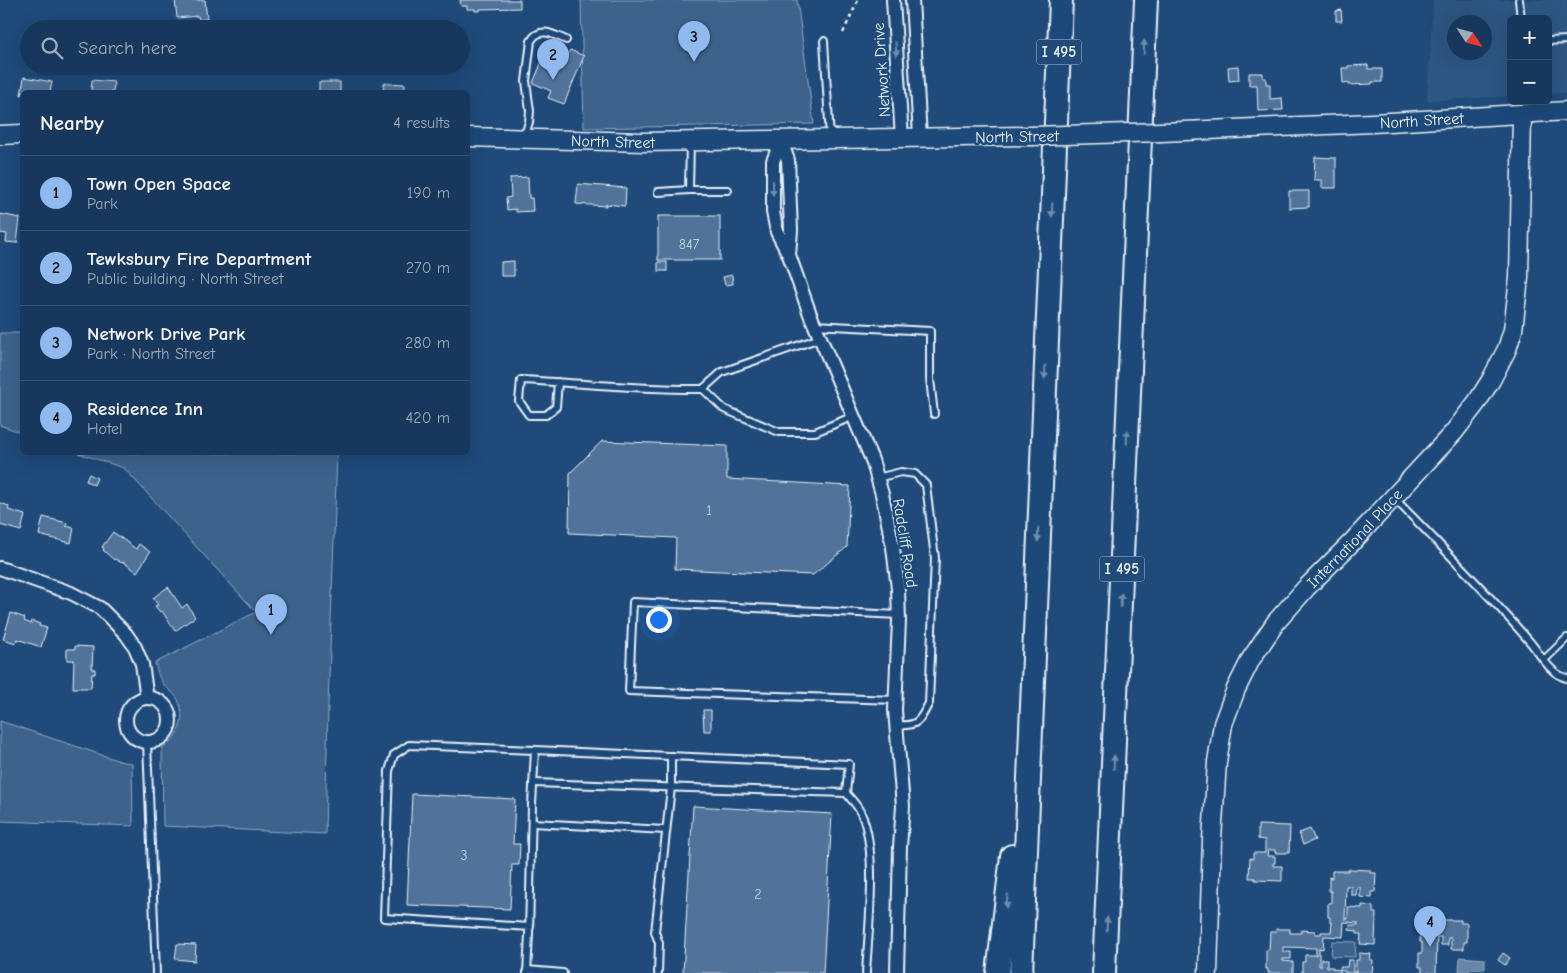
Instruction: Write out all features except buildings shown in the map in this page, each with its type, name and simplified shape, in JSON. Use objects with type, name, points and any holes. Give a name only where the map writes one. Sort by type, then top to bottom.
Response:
[{"type":"highway","name":"I 495","points":[[1021,973],[1061,0]]},
{"type":"highway","name":"I 495","points":[[1104,973],[1146,0]]},
{"type":"highway","points":[[998,973],[1033,661]]},
{"type":"main road","name":"North Street","points":[[470,137],[781,141],[1032,136],[1363,124],[1567,111]]},
{"type":"main road","name":"International Place","points":[[1208,973],[1212,839],[1217,762],[1223,724],[1236,688],[1251,659],[1276,622],[1454,432],[1477,402],[1507,349],[1513,330],[1519,278],[1522,114]]},
{"type":"main road","points":[[0,135],[20,134]]},
{"type":"street","name":"Network Drive","points":[[893,0],[902,138]]},
{"type":"street","points":[[912,0],[920,137]]},
{"type":"street","name":"Radcliff Road","points":[[781,141],[788,160],[791,230],[789,255],[814,325],[872,460],[882,494],[893,547],[899,615],[895,700],[903,806],[900,846],[897,973]]},
{"type":"street","points":[[0,568],[71,593],[100,608],[126,634],[135,648],[142,664],[147,698]]},
{"type":"street","points":[[147,698],[154,699],[165,707],[169,713],[170,720],[169,727],[161,738],[147,742],[133,737],[128,731],[125,716],[133,703],[147,698]]},
{"type":"lane","points":[[1519,0],[1521,15]]},
{"type":"lane","points":[[524,139],[530,111],[526,81],[530,41],[539,32],[566,40]]},
{"type":"lane","points":[[1552,41],[1567,40]]},
{"type":"lane","points":[[824,41],[830,140]]},
{"type":"lane","points":[[689,190],[690,141]]},
{"type":"lane","points":[[658,192],[728,190]]},
{"type":"lane","points":[[814,325],[930,331],[930,379],[934,414]]},
{"type":"lane","points":[[558,382],[556,407],[546,415],[529,414],[519,401],[520,380],[703,389],[722,372],[820,338]]},
{"type":"lane","points":[[703,389],[724,410],[779,432],[816,432],[854,416]]},
{"type":"lane","points":[[877,478],[901,472],[915,474],[926,485],[935,558],[929,703],[920,720],[906,726],[896,725]]},
{"type":"lane","points":[[1394,498],[1478,585],[1550,667],[1562,677],[1567,678]]},
{"type":"lane","points":[[895,700],[629,692],[633,602],[899,615]]},
{"type":"lane","points":[[1544,660],[1567,638]]},
{"type":"lane","points":[[147,742],[156,973]]},
{"type":"lane","points":[[530,927],[384,918],[389,771],[394,755],[409,745],[849,764],[846,793],[859,808],[867,830],[872,868],[866,973]]},
{"type":"lane","points":[[535,750],[527,972],[563,973]]},
{"type":"lane","points":[[658,973],[659,943],[655,932],[671,788],[671,756]]},
{"type":"lane","points":[[533,784],[846,793]]},
{"type":"lane","points":[[532,823],[666,830]]},
{"type":"path","points":[[842,33],[858,0]]},
{"type":"shaded area","points":[[581,0],[797,0],[814,124],[584,128]]},
{"type":"shaded area","points":[[1433,0],[1567,0],[1567,93],[1552,94],[1552,15],[1507,15],[1507,96],[1427,101]]},
{"type":"shaded area","points":[[0,333],[20,333],[20,432],[0,425]]},
{"type":"shaded area","points":[[84,455],[337,455],[325,834],[163,826],[162,748],[177,733],[182,714],[178,700],[161,680],[155,663],[256,612],[124,468]]},
{"type":"shaded area","points":[[0,721],[123,762],[132,763],[133,826],[0,821]]},
{"type":"shaded area","points":[[1332,941],[1356,942],[1355,957],[1331,956]]},
{"type":"shaded area","points":[[1460,957],[1485,959],[1485,969],[1469,969],[1469,972],[1459,971]]},
{"type":"place","name":"Network Drive Park","points":[[694,62]]},
{"type":"place","name":"Tewksbury Fire Department","points":[[553,80]]},
{"type":"place","name":"Town Open Space","points":[[271,635]]},
{"type":"place","name":"Residence Inn","points":[[1430,947]]}]
